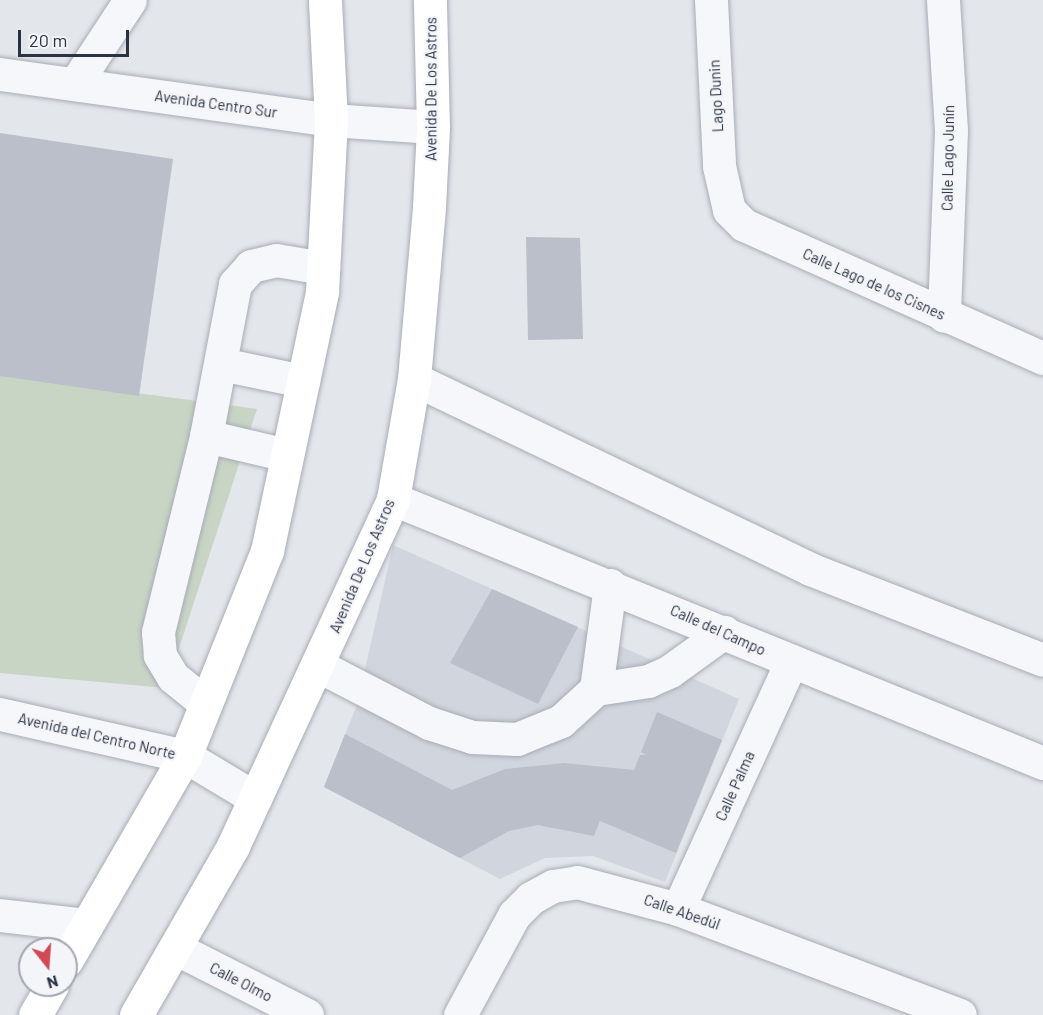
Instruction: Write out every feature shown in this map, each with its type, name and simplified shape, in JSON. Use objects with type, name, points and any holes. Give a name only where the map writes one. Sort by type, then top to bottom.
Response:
[{"type":"main road","points":[[78,939],[185,756],[267,551],[303,381],[323,268],[331,120],[325,0]]},
{"type":"main road","name":"Avenida De Los Astros","points":[[136,1015],[233,846],[319,666],[393,499],[414,379],[433,127],[430,0]]},
{"type":"main road","points":[[35,1015],[45,997]]},
{"type":"street","points":[[75,84],[130,0]]},
{"type":"street","name":"Lago Dunin","points":[[711,0],[723,192]]},
{"type":"street","name":"Calle Lago Junín","points":[[943,0],[951,131],[944,316]]},
{"type":"street","name":"Avenida Centro Sur","points":[[0,74],[331,120],[433,127]]},
{"type":"street","name":"Calle Lago de los Cisnes","points":[[723,192],[729,210],[744,225],[944,316],[1043,358]]},
{"type":"street","points":[[205,703],[173,677],[160,654],[158,632],[206,436],[235,284],[251,266],[276,260],[323,268]]},
{"type":"street","points":[[221,364],[303,381]]},
{"type":"street","points":[[414,379],[810,569],[1043,660]]},
{"type":"street","points":[[206,436],[287,454]]},
{"type":"street","name":"Calle del Campo","points":[[393,499],[610,585],[724,632],[791,663],[1043,763]]},
{"type":"street","points":[[596,689],[610,585]]},
{"type":"street","points":[[319,666],[429,723],[472,737],[517,738],[561,721],[596,689],[648,681],[670,671],[724,632]]},
{"type":"street","name":"Calle Palma","points":[[678,909],[791,663]]},
{"type":"street","name":"Avenida del Centro Norte","points":[[0,714],[185,756],[255,798]]},
{"type":"street","name":"Calle Abedúl","points":[[460,1015],[514,915],[531,898],[553,886],[577,882],[604,887],[678,909],[897,1004],[960,1015]]},
{"type":"street","points":[[0,915],[86,925]]},
{"type":"street","name":"Calle Olmo","points":[[175,948],[307,1015]]},
{"type":"shaded area","points":[[393,545],[739,699],[665,882],[593,856],[545,858],[500,879],[324,787],[357,705]]},
{"type":"green space","points":[[0,375],[257,409],[166,688],[0,673]]},
{"type":"building","points":[[0,133],[173,159],[139,396],[0,376]]},
{"type":"building","points":[[526,237],[580,238],[583,339],[528,340]]},
{"type":"building","points":[[492,589],[578,627],[538,704],[450,663]]},
{"type":"building","points":[[657,712],[722,740],[676,853],[600,821],[594,836],[538,825],[509,831],[460,858],[324,787],[345,734],[452,790],[505,769],[564,763],[634,770],[640,755],[646,755],[641,752]]}]
